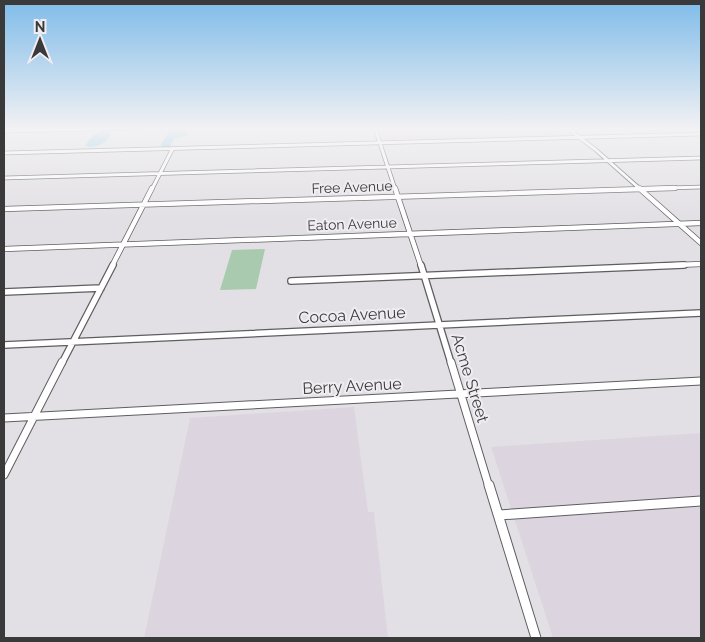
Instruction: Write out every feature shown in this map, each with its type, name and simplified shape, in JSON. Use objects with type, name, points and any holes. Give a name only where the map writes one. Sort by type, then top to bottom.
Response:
[{"type":"street","points":[[4,475],[168,158]]},
{"type":"street","name":"Acme Street","points":[[386,158],[424,275],[536,638]]},
{"type":"street","points":[[605,158],[701,243]]},
{"type":"street","points":[[4,178],[701,158]]},
{"type":"street","name":"Free Avenue","points":[[4,209],[701,187]]},
{"type":"street","name":"Eaton Avenue","points":[[4,248],[701,223]]},
{"type":"street","points":[[291,281],[701,264]]},
{"type":"street","points":[[4,292],[101,288]]},
{"type":"street","name":"Cocoa Avenue","points":[[4,345],[701,313]]},
{"type":"street","name":"Berry Avenue","points":[[4,418],[701,381]]},
{"type":"street","points":[[499,515],[701,501]]},
{"type":"shaded area","points":[[354,407],[368,512],[374,512],[388,638],[144,638],[190,418]]},
{"type":"shaded area","points":[[701,433],[701,638],[553,638],[491,447]]},
{"type":"green space","points":[[265,249],[256,289],[220,290],[232,250]]}]
